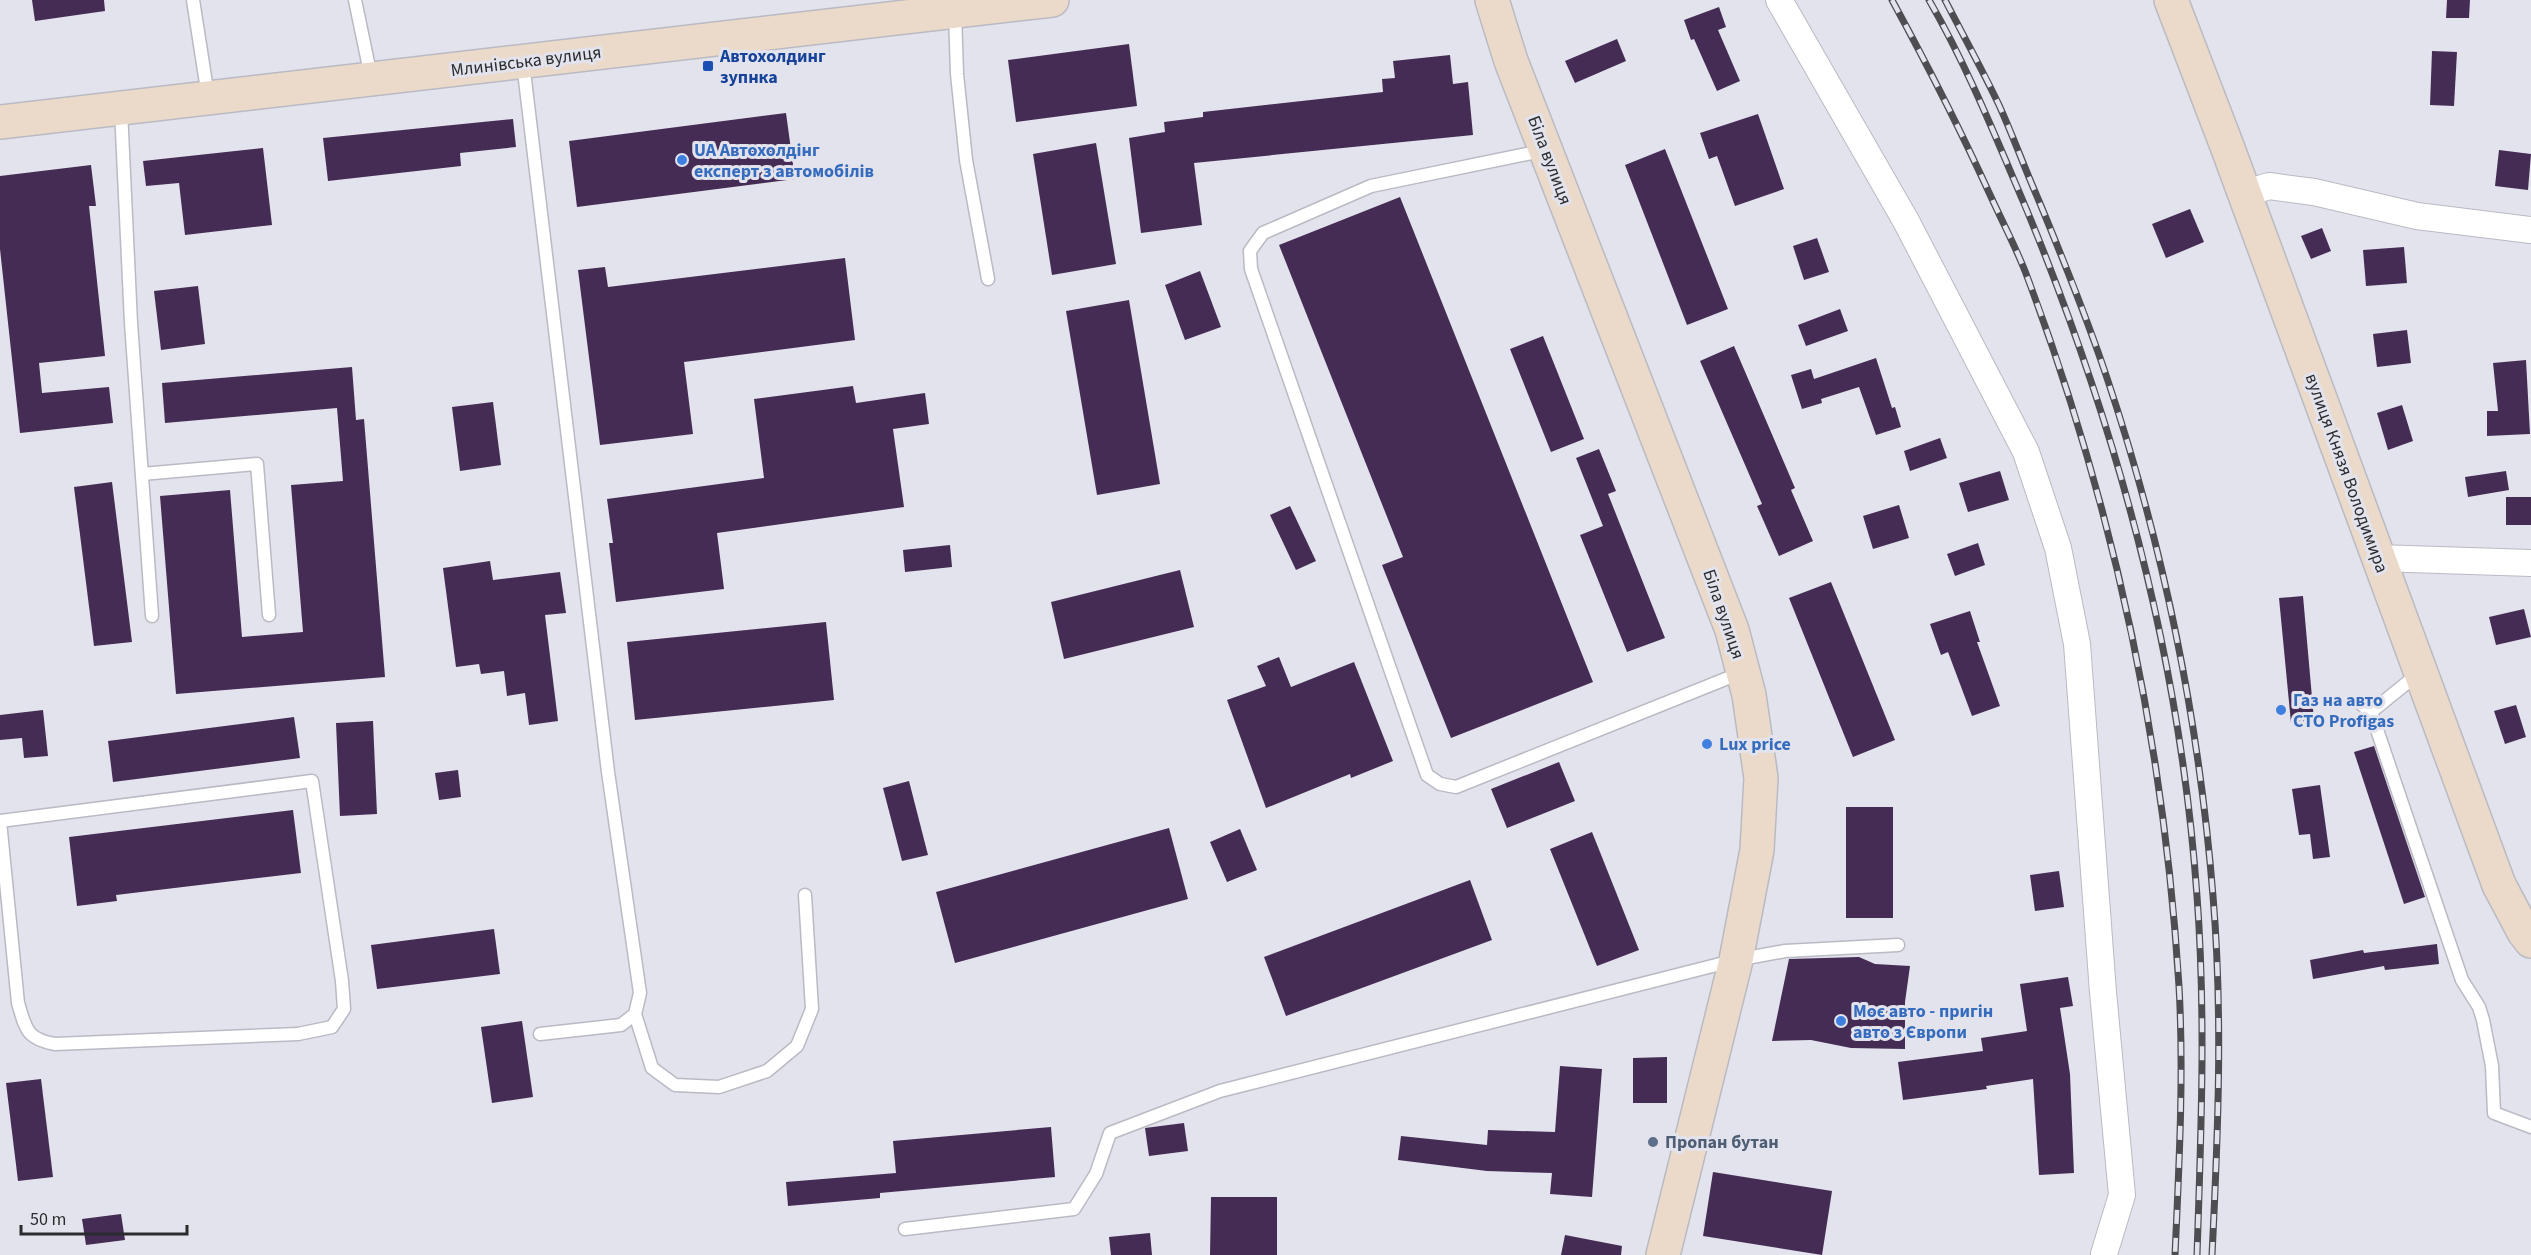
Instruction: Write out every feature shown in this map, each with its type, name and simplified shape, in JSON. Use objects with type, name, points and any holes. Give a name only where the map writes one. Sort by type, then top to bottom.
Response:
[{"type":"main road","name":"Млинівська вулиця","points":[[0,122],[522,62],[872,19],[934,9],[1052,0]]},
{"type":"main road","name":"Біла вулиця","points":[[1492,0],[1511,61],[1720,598],[1749,695],[1761,778],[1757,850],[1736,960],[1663,1255]]},
{"type":"main road","name":"вулиця Князя Володимира","points":[[2171,0],[2499,885],[2531,941]]},
{"type":"street","points":[[1779,0],[1906,221],[2026,452],[2058,548],[2077,644],[2103,992],[2122,1195],[2104,1254]]},
{"type":"street","points":[[2244,194],[2270,186],[2314,192],[2417,216],[2531,230]]},
{"type":"street","points":[[2378,558],[2528,566]]},
{"type":"lane","points":[[193,0],[208,97]]},
{"type":"lane","points":[[356,0],[371,78]]},
{"type":"lane","points":[[934,9],[957,74],[966,159],[988,279]]},
{"type":"lane","points":[[522,62],[608,772],[640,993],[635,1014],[652,1068],[675,1085],[718,1088],[767,1071],[797,1046],[812,1010],[805,895]]},
{"type":"lane","points":[[121,109],[131,323],[152,616]]},
{"type":"lane","points":[[1547,150],[1371,186],[1263,233],[1250,250],[1251,270],[1427,775],[1440,784],[1456,786],[1743,672]]},
{"type":"lane","points":[[142,474],[257,464],[269,615]]},
{"type":"lane","points":[[2372,712],[2420,671]]},
{"type":"lane","points":[[2361,704],[2372,712],[2462,980],[2479,1007],[2492,1066],[2494,1113],[2531,1127]]},
{"type":"lane","points":[[312,781],[342,981],[344,1009],[332,1027],[298,1034],[55,1044],[39,1041],[27,1032],[18,1003],[0,821],[312,781]]},
{"type":"lane","points":[[905,1229],[1074,1209],[1096,1174],[1110,1133],[1220,1091],[1736,960],[1785,951],[1898,945]]},
{"type":"lane","points":[[540,1034],[621,1025],[635,1014]]},
{"type":"building","points":[[32,0],[104,0],[105,11],[35,21]]},
{"type":"building","points":[[2447,0],[2470,0],[2469,18],[2446,18]]},
{"type":"building","points":[[1719,7],[1726,27],[1718,30],[1740,81],[1717,91],[1694,39],[1691,40],[1684,20]]},
{"type":"building","points":[[1617,39],[1626,61],[1575,83],[1565,61]]},
{"type":"building","points":[[1129,44],[1137,106],[1016,122],[1008,60]]},
{"type":"building","points":[[2432,51],[2457,52],[2454,106],[2430,105]]},
{"type":"building","points":[[1450,55],[1453,84],[1468,82],[1473,135],[1194,163],[1202,225],[1141,233],[1129,138],[1165,132],[1164,122],[1203,117],[1203,112],[1383,92],[1382,79],[1395,78],[1393,61]]},
{"type":"building","name":"UA Автохолдінг експерт з автомобілів","points":[[786,113],[795,179],[577,207],[569,141]]},
{"type":"building","points":[[1758,114],[1784,189],[1735,206],[1717,156],[1709,159],[1700,133]]},
{"type":"building","points":[[513,119],[516,147],[460,153],[461,166],[328,181],[323,138]]},
{"type":"building","points":[[1096,143],[1116,264],[1052,275],[1033,154]]},
{"type":"building","points":[[263,148],[272,225],[185,235],[179,183],[146,186],[143,161]]},
{"type":"building","points":[[1665,149],[1728,309],[1687,325],[1625,165]]},
{"type":"building","points":[[2499,150],[2531,154],[2528,190],[2495,186]]},
{"type":"building","points":[[91,165],[96,206],[89,206],[105,356],[39,363],[42,393],[109,387],[113,423],[20,433],[0,249],[0,176]]},
{"type":"building","points":[[1400,197],[1593,682],[1451,738],[1382,565],[1403,557],[1279,245]]},
{"type":"building","points":[[2190,209],[2204,242],[2166,258],[2152,224]]},
{"type":"building","points":[[2322,228],[2331,251],[2311,259],[2301,236]]},
{"type":"building","points":[[1817,238],[1829,272],[1804,280],[1793,246]]},
{"type":"building","points":[[2404,247],[2407,283],[2366,286],[2363,250]]},
{"type":"building","points":[[845,258],[855,340],[684,362],[693,434],[600,445],[578,270],[605,267],[608,287]]},
{"type":"building","points":[[1200,271],[1221,327],[1185,340],[1165,285]]},
{"type":"building","points":[[198,286],[205,344],[161,350],[154,291]]},
{"type":"building","points":[[1129,300],[1160,484],[1097,495],[1066,311]]},
{"type":"building","points":[[1840,309],[1848,331],[1806,346],[1798,325]]},
{"type":"building","points":[[2407,330],[2411,363],[2377,367],[2373,334]]},
{"type":"building","points":[[1543,336],[1584,439],[1551,452],[1510,349]]},
{"type":"building","points":[[1734,346],[1795,488],[1791,490],[1813,541],[1779,556],[1757,506],[1762,504],[1700,361]]},
{"type":"building","points":[[1876,358],[1892,408],[1895,407],[1901,427],[1876,435],[1859,387],[1821,399],[1822,403],[1802,409],[1791,375],[1811,369],[1814,379]]},
{"type":"building","points":[[2526,360],[2530,434],[2487,436],[2487,411],[2498,411],[2493,363]]},
{"type":"building","points":[[352,367],[356,420],[364,419],[385,677],[176,694],[160,496],[230,490],[242,637],[303,632],[291,485],[343,481],[337,408],[165,423],[162,383]]},
{"type":"building","points":[[853,386],[856,403],[925,393],[929,424],[893,429],[904,507],[717,533],[724,589],[616,602],[609,543],[613,543],[607,499],[764,478],[754,399]]},
{"type":"building","points":[[493,402],[501,465],[460,471],[452,407]]},
{"type":"building","points":[[2402,405],[2413,441],[2388,450],[2377,413]]},
{"type":"building","points":[[1940,438],[1947,458],[1910,471],[1904,451]]},
{"type":"building","points":[[1599,449],[1616,491],[1608,494],[1665,638],[1627,652],[1580,535],[1603,526],[1576,458]]},
{"type":"building","points":[[2000,471],[2009,500],[1968,512],[1959,483]]},
{"type":"building","points":[[2506,471],[2509,490],[2468,497],[2465,477]]},
{"type":"building","points":[[112,482],[132,642],[94,646],[74,487]]},
{"type":"building","points":[[2506,497],[2531,497],[2531,525],[2506,525]]},
{"type":"building","points":[[1899,505],[1909,538],[1873,549],[1863,516]]},
{"type":"building","points":[[1290,506],[1316,561],[1296,570],[1270,515]]},
{"type":"building","points":[[1978,543],[1985,565],[1955,576],[1947,554]]},
{"type":"building","points":[[950,545],[952,567],[905,572],[903,550]]},
{"type":"building","points":[[490,561],[493,580],[560,572],[566,613],[545,615],[558,721],[529,725],[525,693],[507,696],[504,671],[481,674],[479,664],[456,667],[443,568]]},
{"type":"building","points":[[1180,570],[1194,627],[1064,659],[1051,602]]},
{"type":"building","points":[[1831,582],[1895,740],[1853,757],[1789,598]]},
{"type":"building","points":[[2303,596],[2314,720],[2291,723],[2279,598]]},
{"type":"building","points":[[2524,609],[2531,637],[2496,645],[2489,617]]},
{"type":"building","points":[[1970,611],[1980,642],[1977,642],[2000,706],[1972,716],[1948,652],[1941,655],[1930,624]]},
{"type":"building","points":[[826,622],[834,700],[635,720],[627,642]]},
{"type":"building","points":[[1279,657],[1291,687],[1354,662],[1393,761],[1351,778],[1350,774],[1266,808],[1227,700],[1266,686],[1257,666]]},
{"type":"building","points":[[2516,705],[2526,737],[2505,744],[2494,711]]},
{"type":"building","points":[[43,710],[48,756],[24,758],[22,738],[0,740],[0,715]]},
{"type":"building","points":[[294,717],[300,758],[113,782],[108,741]]},
{"type":"building","points":[[373,721],[377,814],[340,816],[336,723]]},
{"type":"building","points":[[2374,746],[2425,897],[2404,904],[2354,752]]},
{"type":"building","points":[[1559,762],[1575,801],[1507,828],[1491,789]]},
{"type":"building","points":[[458,770],[461,797],[439,800],[435,773]]},
{"type":"building","points":[[909,781],[928,855],[902,861],[883,788]]},
{"type":"building","points":[[2320,785],[2330,857],[2313,859],[2310,834],[2299,835],[2292,789]]},
{"type":"building","points":[[1846,807],[1893,807],[1893,918],[1846,918]]},
{"type":"building","points":[[293,810],[301,873],[116,895],[117,901],[77,906],[69,837]]},
{"type":"building","points":[[1169,828],[1188,899],[955,963],[936,892]]},
{"type":"building","points":[[1240,829],[1257,870],[1227,882],[1210,842]]},
{"type":"building","points":[[1592,832],[1639,950],[1597,966],[1550,849]]},
{"type":"building","points":[[2059,871],[2064,907],[2035,911],[2030,875]]},
{"type":"building","points":[[1470,880],[1492,940],[1286,1016],[1264,957]]},
{"type":"building","points":[[494,929],[500,974],[377,989],[371,945]]},
{"type":"building","points":[[2437,944],[2439,964],[2385,970],[2384,966],[2313,979],[2310,960],[2363,950],[2364,953]]},
{"type":"building","name":"Моє авто - пригін авто з Європи","points":[[1859,957],[1875,964],[1910,966],[1905,1002],[1905,1049],[1851,1048],[1811,1040],[1772,1041],[1789,959]]},
{"type":"building","points":[[2068,977],[2073,1006],[2060,1008],[2070,1074],[2074,1173],[2039,1175],[2033,1079],[1986,1086],[1987,1089],[1903,1100],[1898,1062],[1983,1051],[1981,1038],[2027,1031],[2020,984]]},
{"type":"building","points":[[522,1021],[533,1097],[492,1103],[481,1027]]},
{"type":"building","points":[[1667,1057],[1667,1103],[1633,1103],[1633,1058]]},
{"type":"building","points":[[1560,1066],[1602,1069],[1592,1197],[1550,1194],[1552,1173],[1487,1171],[1398,1160],[1401,1136],[1487,1145],[1488,1130],[1555,1132]]},
{"type":"building","points":[[41,1079],[53,1177],[18,1181],[6,1083]]},
{"type":"building","points":[[1184,1123],[1188,1151],[1149,1156],[1145,1128]]},
{"type":"building","points":[[1051,1127],[1055,1177],[880,1193],[880,1198],[788,1206],[786,1182],[896,1173],[893,1141]]},
{"type":"building","points":[[1713,1172],[1832,1191],[1822,1255],[1703,1236]]},
{"type":"building","points":[[1211,1197],[1277,1197],[1277,1255],[1210,1255]]},
{"type":"building","points":[[121,1214],[125,1240],[86,1245],[82,1219]]},
{"type":"building","points":[[1150,1233],[1152,1255],[1111,1255],[1109,1237]]},
{"type":"building","points":[[1565,1235],[1622,1246],[1621,1255],[1561,1255]]},
{"type":"railway","points":[[1892,0],[1956,124],[2025,271],[2084,445],[2129,623],[2147,713],[2161,804],[2172,895],[2179,986],[2181,1087],[2175,1255]]},
{"type":"railway","points":[[1929,0],[1979,99],[2023,201],[2087,369],[2138,541],[2159,629],[2176,717],[2188,806],[2200,941],[2202,1075],[2197,1255]]},
{"type":"railway","points":[[1945,0],[2004,117],[2091,333],[2127,441],[2176,634],[2207,830],[2216,941],[2219,1030],[2212,1255]]},
{"type":"place","name":"Автохолдинг зупнка","points":[[708,66]]},
{"type":"place","name":"UA Автохолдінг експерт з автомобілів","points":[[682,160]]},
{"type":"place","name":"Газ на авто СТО Profigas","points":[[2281,710]]},
{"type":"place","name":"Lux price","points":[[1707,744]]},
{"type":"place","name":"Моє авто - пригін авто з Європи","points":[[1841,1021]]},
{"type":"place","name":"Пропан бутан","points":[[1653,1142]]}]
